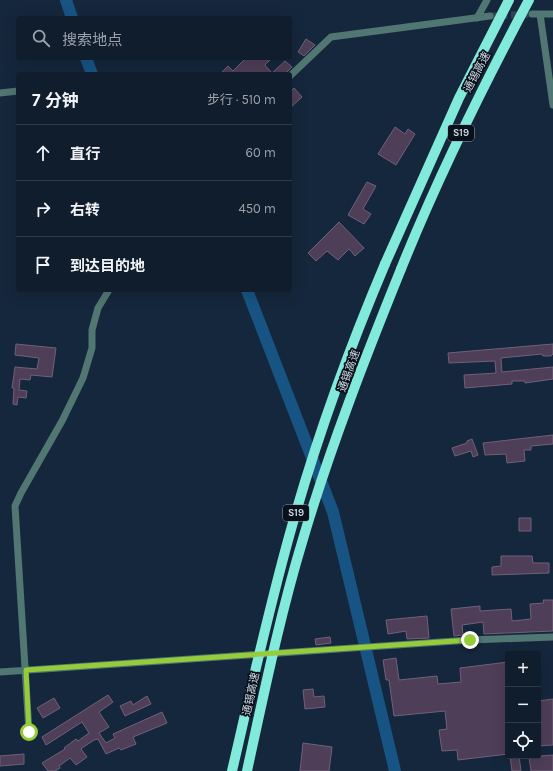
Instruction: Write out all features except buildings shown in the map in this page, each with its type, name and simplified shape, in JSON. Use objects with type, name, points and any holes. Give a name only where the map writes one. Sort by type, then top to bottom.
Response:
[{"type":"highway","name":"通锡高速","points":[[232,771],[262,636],[292,525],[356,332],[459,98],[509,0]]},
{"type":"highway","name":"通锡高速","points":[[247,771],[274,645],[303,538],[374,336],[425,208],[479,93],[529,0]]},
{"type":"street","points":[[477,18],[487,0]]},
{"type":"street","points":[[532,14],[553,14]]},
{"type":"street","points":[[540,14],[553,105]]},
{"type":"street","points":[[292,74],[331,37],[490,16]]},
{"type":"street","points":[[0,93],[16,91]]},
{"type":"street","points":[[29,732],[16,506],[21,493],[62,421],[83,378],[92,348],[92,330],[98,308],[108,292]]},
{"type":"street","points":[[0,672],[341,649],[553,637]]},
{"type":"waterway","points":[[66,0],[71,16]]},
{"type":"waterway","points":[[87,60],[91,72]]},
{"type":"waterway","points":[[248,292],[333,512],[395,771]]},
{"type":"tunnel","points":[[490,16],[532,14]]},
{"type":"route","points":[[29,732],[26,670],[470,640]]}]
